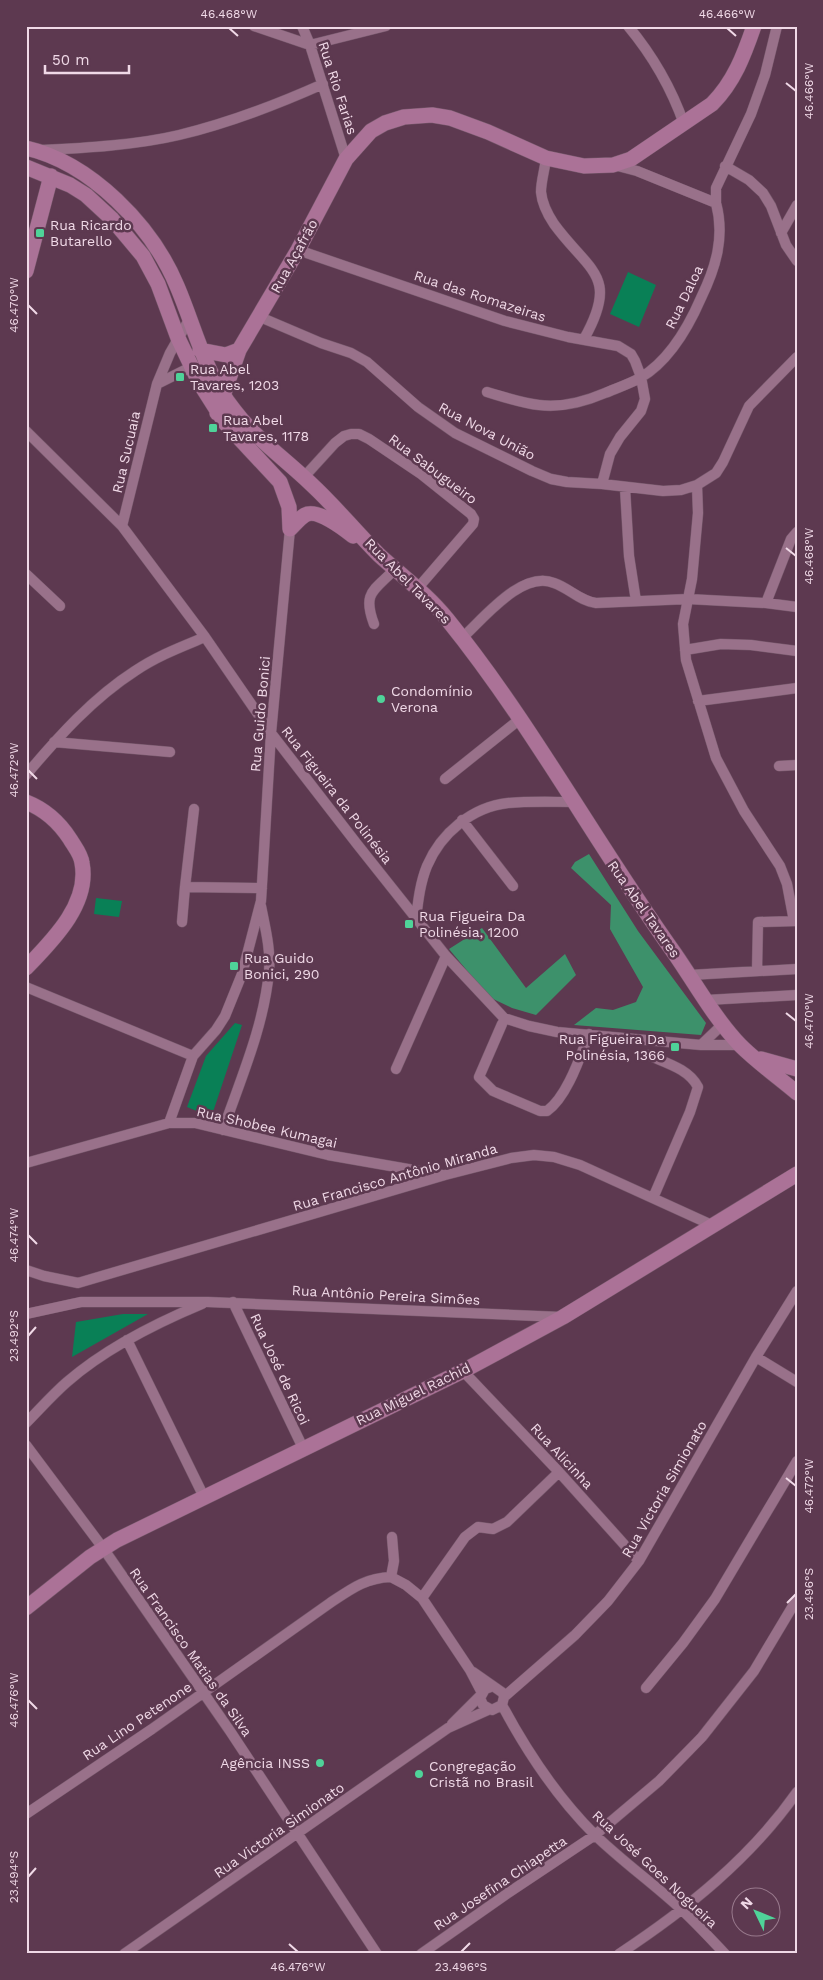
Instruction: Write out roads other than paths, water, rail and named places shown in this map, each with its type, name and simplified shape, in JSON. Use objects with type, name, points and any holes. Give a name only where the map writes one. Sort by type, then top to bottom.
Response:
[{"type":"street","points":[[254,26],[310,45],[386,26]]},
{"type":"street","name":"Rua Rio Farias","points":[[302,26],[323,84],[346,159]]},
{"type":"street","points":[[628,26],[643,44],[665,78],[674,95],[684,124]]},
{"type":"street","points":[[613,165],[631,159],[712,104],[733,79],[754,26]]},
{"type":"street","name":"Rua Daloa","points":[[487,392],[523,402],[558,406],[574,404],[641,377],[666,355],[679,339],[692,318],[709,280],[719,247],[720,228],[716,188],[751,114],[777,26]]},
{"type":"street","points":[[31,149],[106,145],[177,136],[218,125],[323,84]]},
{"type":"street","name":"Rua Açafrão","points":[[217,413],[239,350],[298,250],[346,159],[371,131],[394,120],[425,115],[450,118],[488,132],[546,158],[584,166],[613,165]]},
{"type":"street","name":"Rua Abel Tavares","points":[[31,149],[80,171],[130,212],[171,271],[190,318],[200,350],[223,395],[235,412],[304,477],[378,554],[445,615],[520,719],[637,901],[723,1024],[740,1045],[797,1093]]},
{"type":"street","points":[[546,158],[541,193],[545,209],[558,229],[590,266],[600,288],[600,301],[595,319],[584,339]]},
{"type":"street","points":[[613,165],[637,171],[716,203]]},
{"type":"street","points":[[725,166],[749,180],[763,193],[771,206],[780,233],[797,261]]},
{"type":"street","points":[[26,168],[51,176],[86,195],[133,242],[158,284],[191,367],[217,413],[280,482],[289,507],[290,529]]},
{"type":"street","points":[[26,271],[51,176]]},
{"type":"street","points":[[780,233],[797,205]]},
{"type":"street","name":"Rua das Romazeiras","points":[[298,250],[505,320],[568,337],[618,346],[624,349],[636,361],[641,377]]},
{"type":"street","name":"Rua Nova União","points":[[260,316],[321,343],[351,353],[367,362],[428,415],[455,433],[551,479],[663,492],[681,490],[697,485]]},
{"type":"street","name":"Rua Sucuaia","points":[[122,526],[157,384],[178,338],[190,318]]},
{"type":"street","points":[[200,350],[226,355],[239,350]]},
{"type":"street","points":[[756,971],[758,922],[795,921],[787,884],[780,866],[744,811],[712,748],[685,650],[682,624],[692,579],[698,513],[697,485],[716,473],[749,406],[797,357]]},
{"type":"street","points":[[157,384],[191,367]]},
{"type":"street","points":[[602,484],[610,454],[620,437],[641,411],[645,393],[641,377]]},
{"type":"street","name":"Rua Figueira da Polinésia","points":[[26,431],[122,526],[205,637],[271,733],[446,956],[504,1018],[557,1032],[702,1045]]},
{"type":"street","name":"Rua Sabugueiro","points":[[304,477],[323,455],[344,436],[359,434],[369,438],[421,474],[471,514],[474,519],[473,524],[417,589]]},
{"type":"street","points":[[625,488],[629,556],[636,601]]},
{"type":"street","points":[[290,529],[306,514],[312,513],[325,517],[378,554]]},
{"type":"street","name":"Rua Guido Bonici","points":[[169,1123],[193,1056],[216,1030],[225,1016],[242,974],[261,901],[271,733],[290,529]]},
{"type":"street","points":[[766,603],[791,539],[797,532]]},
{"type":"street","points":[[374,624],[368,601],[370,594],[395,568]]},
{"type":"street","points":[[26,574],[60,606]]},
{"type":"street","points":[[462,638],[510,593],[525,584],[535,581],[553,582],[590,602],[607,604],[688,599],[766,603],[797,607]]},
{"type":"street","points":[[26,775],[54,742],[96,701],[129,675],[156,658],[205,637]]},
{"type":"street","points":[[685,650],[721,644],[741,644],[797,651]]},
{"type":"street","points":[[698,701],[797,688]]},
{"type":"street","points":[[445,779],[520,719]]},
{"type":"street","points":[[54,742],[170,752]]},
{"type":"street","points":[[780,766],[797,765]]},
{"type":"street","points":[[26,802],[48,814],[64,831],[82,861],[83,883],[77,901],[65,923],[26,968]]},
{"type":"street","points":[[416,919],[419,895],[427,867],[441,841],[462,820],[481,809],[507,803],[574,802]]},
{"type":"street","points":[[182,922],[194,809]]},
{"type":"street","points":[[462,820],[513,886]]},
{"type":"street","points":[[185,887],[262,888]]},
{"type":"street","name":"Rua Guido Bonici","points":[[223,1130],[258,1031],[265,1000],[269,969],[267,939],[261,901]]},
{"type":"street","points":[[396,1069],[446,956]]},
{"type":"street","points":[[690,975],[797,969]]},
{"type":"street","points":[[26,987],[193,1056]]},
{"type":"street","points":[[707,1000],[797,995]]},
{"type":"street","points":[[502,1024],[479,1072],[479,1077],[493,1091],[535,1109],[547,1111],[560,1098],[589,1034]]},
{"type":"street","points":[[702,1045],[723,1024]]},
{"type":"street","points":[[702,1045],[740,1045]]},
{"type":"street","points":[[648,1055],[684,1071],[694,1079],[698,1088],[690,1112],[653,1198]]},
{"type":"street","name":"Rua Abel Tavares","points":[[757,1058],[797,1069]]},
{"type":"street","name":"Rua Shobee Kumagai","points":[[26,1162],[169,1123],[194,1123],[328,1155],[445,1175]]},
{"type":"street","name":"Rua Francisco Antônio Miranda","points":[[78,1284],[445,1175],[511,1158],[534,1155],[554,1157],[580,1165],[714,1226]]},
{"type":"street","name":"Rua Miguel Rachid","points":[[26,1608],[102,1548],[462,1370],[563,1317],[797,1174]]},
{"type":"street","points":[[26,1270],[78,1284],[81,1302]]},
{"type":"street","name":"Rua Victoria Simionato","points":[[503,1701],[526,1677],[588,1622],[608,1601],[640,1561],[756,1357],[797,1291]]},
{"type":"street","name":"Rua Antônio Pereira Simões","points":[[26,1314],[81,1302],[233,1302],[563,1317]]},
{"type":"street","name":"Rua Antônio Pereira Simões","points":[[26,1423],[65,1384],[90,1364],[127,1340],[182,1312],[208,1302]]},
{"type":"street","name":"Rua José de Ricoi","points":[[233,1302],[303,1448]]},
{"type":"street","points":[[127,1340],[204,1497]]},
{"type":"street","points":[[756,1357],[797,1382]]},
{"type":"street","name":"Rua Alicinha","points":[[462,1370],[640,1561]]},
{"type":"street","name":"Rua Francisco Matias da Silva","points":[[26,1445],[102,1548],[203,1693],[378,1954]]},
{"type":"street","points":[[646,1688],[683,1643],[715,1599],[797,1461]]},
{"type":"street","points":[[422,1598],[465,1537],[478,1527],[488,1530],[497,1528],[507,1522],[559,1472]]},
{"type":"street","points":[[392,1537],[394,1561],[391,1577],[406,1585],[422,1598],[470,1670],[481,1694],[481,1702],[490,1710]]},
{"type":"street","name":"Rua Lino Petenone","points":[[26,1814],[356,1586],[375,1578],[391,1577]]},
{"type":"street","name":"Rua Josefina Chiapetta","points":[[421,1954],[508,1893],[596,1835],[659,1781],[702,1737],[754,1671],[797,1599]]},
{"type":"street","points":[[448,1728],[490,1710],[503,1701],[495,1687],[470,1670]]},
{"type":"street","points":[[448,1728],[485,1689],[526,1677]]},
{"type":"street","name":"Rua José Goes Nogueira","points":[[503,1701],[514,1730],[538,1766],[576,1814],[596,1835],[682,1910],[725,1954]]},
{"type":"street","name":"Rua José Goes Nogueira","points":[[490,1710],[514,1730]]},
{"type":"street","name":"Rua Victoria Simionato","points":[[124,1954],[448,1728]]},
{"type":"street","points":[[619,1954],[682,1910],[756,1844],[797,1792]]},
{"type":"place","name":"Rua Ricardo Butarello","points":[[40,233]]},
{"type":"place","name":"Rua Abel Tavares, 1203","points":[[180,377]]},
{"type":"place","name":"Rua Abel Tavares, 1178","points":[[213,428]]},
{"type":"place","name":"Condomínio Verona","points":[[381,699]]},
{"type":"place","name":"Rua Figueira Da Polinésia, 1200","points":[[409,924]]},
{"type":"place","name":"Rua Guido Bonici, 290","points":[[234,966]]},
{"type":"place","name":"Rua Figueira Da Polinésia, 1366","points":[[675,1047]]},
{"type":"place","name":"Agência INSS","points":[[320,1763]]},
{"type":"place","name":"Congregação Cristã no Brasil","points":[[419,1774]]}]
